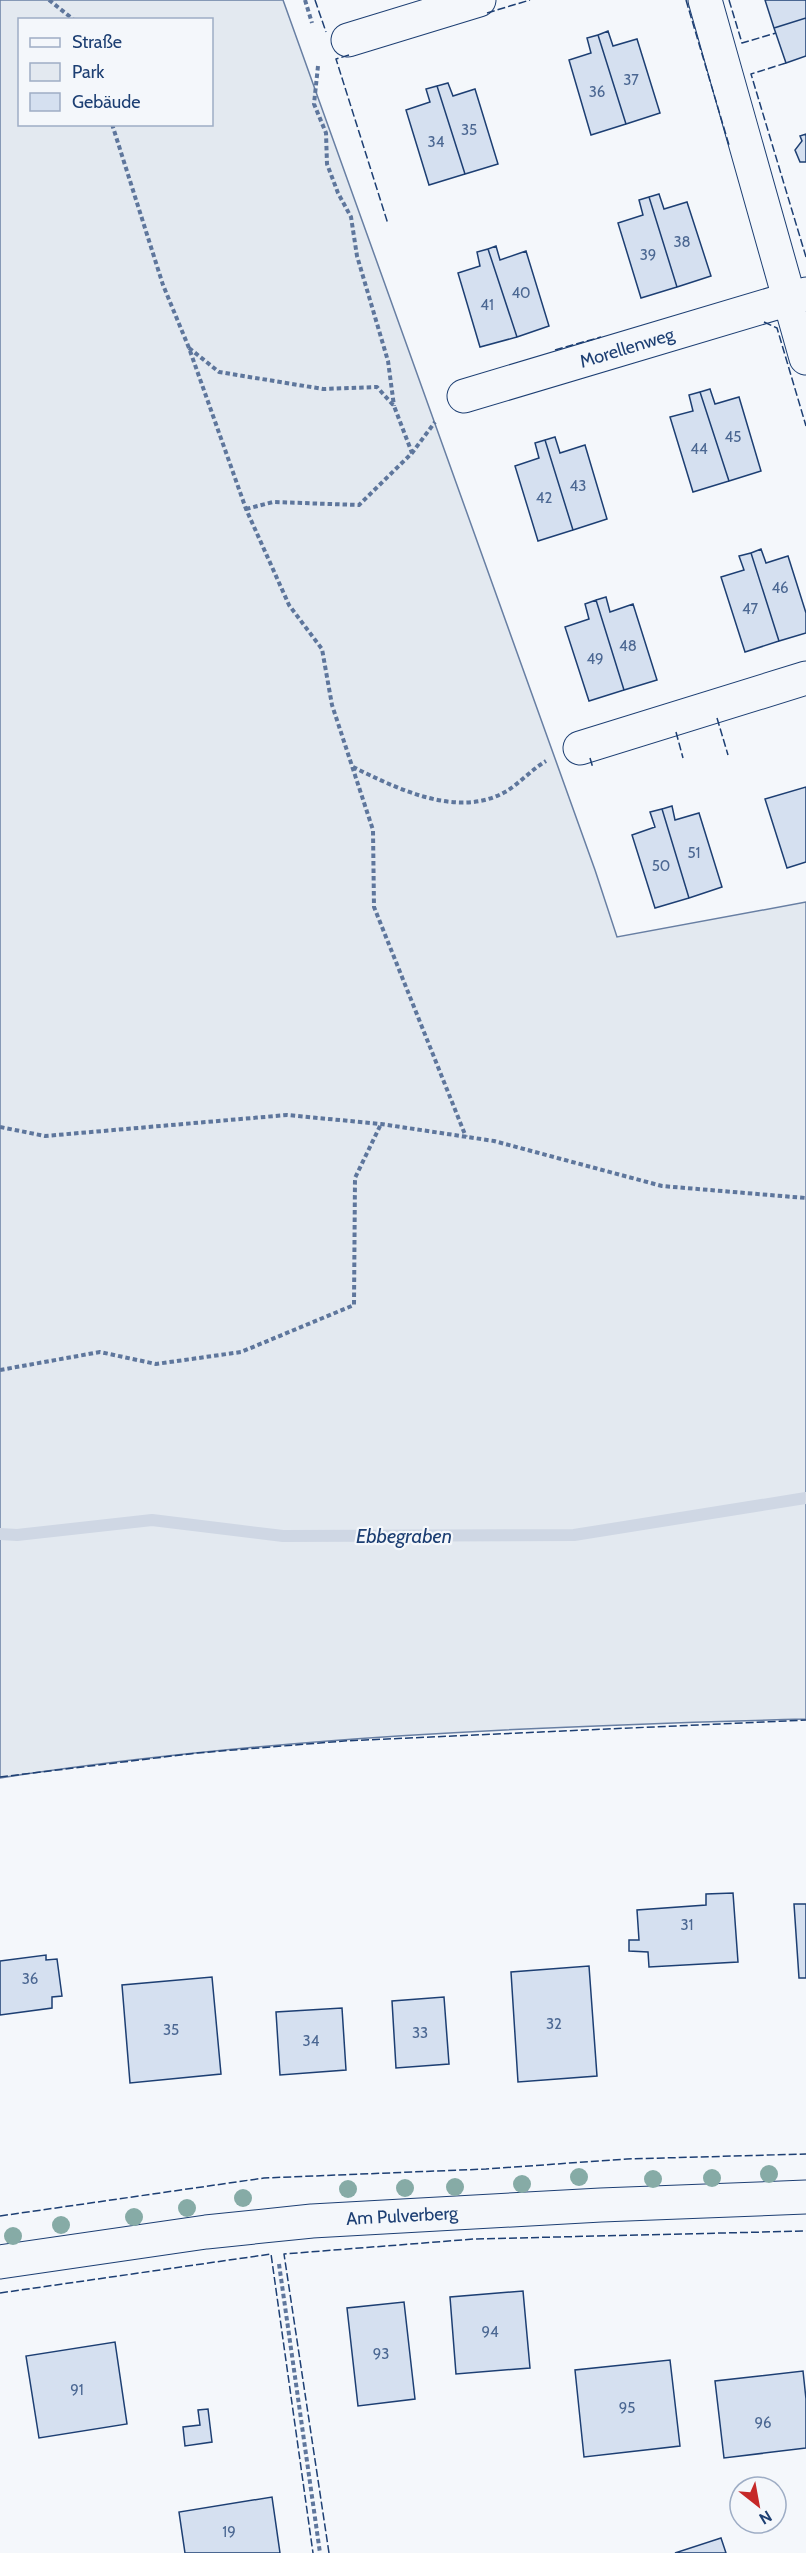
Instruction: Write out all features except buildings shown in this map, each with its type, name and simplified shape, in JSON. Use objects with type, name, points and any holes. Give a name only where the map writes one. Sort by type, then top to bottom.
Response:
[{"type":"street","points":[[348,40],[479,0]]},
{"type":"street","points":[[705,0],[798,297],[806,358]]},
{"type":"street","name":"Morellenweg","points":[[464,396],[798,297]]},
{"type":"street","points":[[580,748],[806,678]]},
{"type":"street","name":"Am Pulverberg","points":[[0,2262],[207,2232],[274,2225],[580,2206],[806,2197]]},
{"type":"path","points":[[49,0],[72,18]]},
{"type":"path","points":[[319,59],[314,104],[326,133],[327,164],[338,193],[351,217],[357,256],[388,361],[394,406],[412,453]]},
{"type":"path","points":[[113,126],[163,285],[189,348],[246,509],[289,605],[322,649],[332,705],[373,830],[374,907],[466,1137]]},
{"type":"path","points":[[189,348],[219,372],[323,389],[377,387],[394,406]]},
{"type":"path","points":[[246,509],[273,502],[359,505],[412,453],[449,402],[464,396]]},
{"type":"path","points":[[353,767],[401,790],[459,802],[486,799],[505,792],[541,764],[580,748]]},
{"type":"path","points":[[0,1127],[45,1136],[287,1115],[381,1124],[494,1141],[662,1186],[806,1198]]},
{"type":"path","points":[[0,1370],[100,1352],[156,1364],[241,1352],[354,1305],[356,1178],[381,1124]]},
{"type":"path","points":[[274,2225],[320,2553]]},
{"type":"green space","points":[[0,0],[283,0],[617,937],[806,902],[806,1719],[604,1725],[402,1736],[200,1752],[0,1778]]},
{"type":"waterway","name":"Ebbegraben","points":[[0,1534],[17,1535],[152,1520],[283,1536],[574,1535],[806,1498]]},
{"type":"fence","points":[[315,0],[326,32]]},
{"type":"fence","points":[[487,13],[530,0]]},
{"type":"fence","points":[[686,0],[729,145]]},
{"type":"fence","points":[[729,0],[742,43],[776,33]]},
{"type":"fence","points":[[349,55],[336,59],[388,224]]},
{"type":"fence","points":[[786,63],[751,74],[806,257]]},
{"type":"fence","points":[[764,322],[777,328],[806,426]]},
{"type":"fence","points":[[555,350],[601,337]]},
{"type":"fence","points":[[717,718],[728,755]]},
{"type":"fence","points":[[676,732],[683,758]]},
{"type":"fence","points":[[590,758],[593,768]]},
{"type":"fence","points":[[0,1777],[197,1753],[344,1741],[806,1720]]},
{"type":"fence","points":[[0,2216],[264,2178],[486,2169],[627,2159],[806,2154]]},
{"type":"fence","points":[[329,2553],[284,2254],[474,2239],[806,2231]]},
{"type":"fence","points":[[0,2293],[271,2254],[313,2553]]}]
